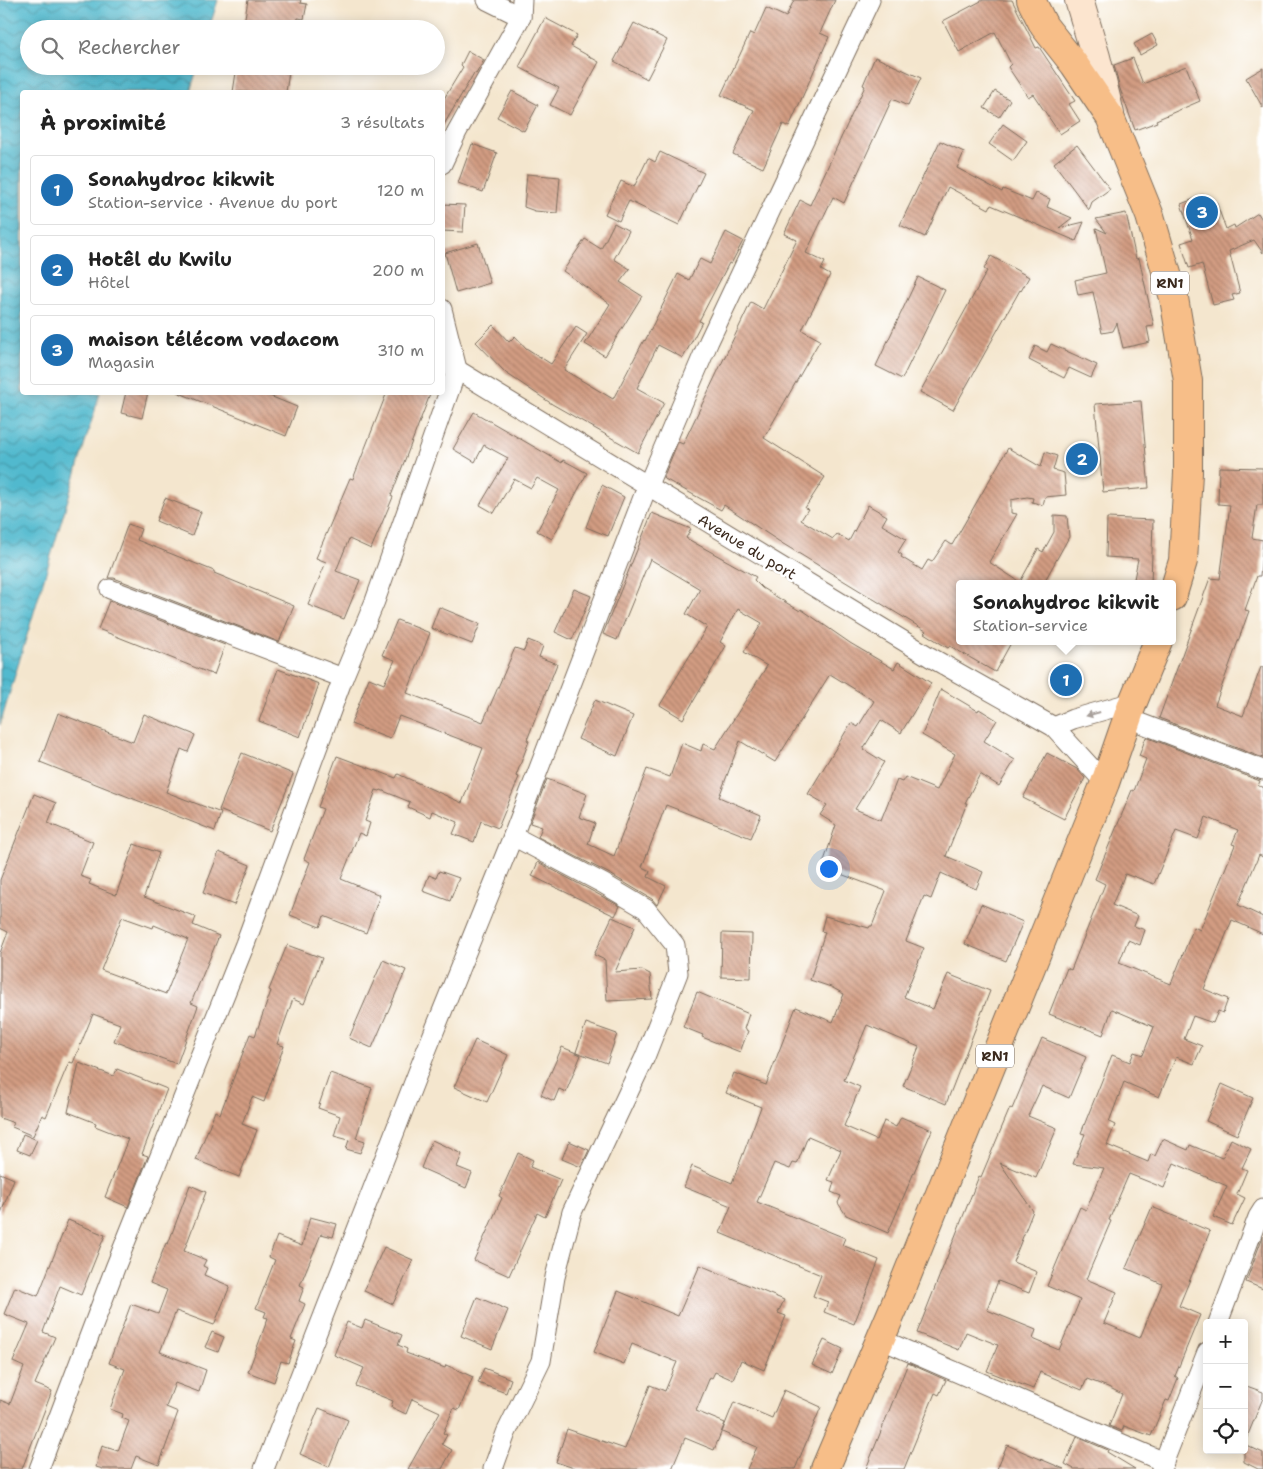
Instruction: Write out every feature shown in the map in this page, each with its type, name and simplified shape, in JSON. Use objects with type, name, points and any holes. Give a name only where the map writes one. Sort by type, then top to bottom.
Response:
[{"type":"highway","name":"RN1","points":[[1031,0],[1044,26],[1074,64],[1110,117],[1150,216],[1172,289],[1188,381],[1188,473],[1183,561],[1176,584]]},
{"type":"highway","name":"RN1","points":[[826,1469],[1105,783],[1130,710],[1156,645]]},
{"type":"main road","points":[[1079,0],[1096,57],[1110,117]]},
{"type":"street","points":[[445,158],[521,8],[487,0]]},
{"type":"street","points":[[264,1469],[418,1072],[513,836],[646,487],[709,341],[870,0]]},
{"type":"street","points":[[445,330],[450,365],[445,381]]},
{"type":"street","name":"Avenue du port","points":[[450,365],[646,487],[930,658],[1054,727],[1105,783]]},
{"type":"street","points":[[39,1469],[115,1268],[245,944],[343,678],[375,601],[440,395]]},
{"type":"street","points":[[110,589],[343,678]]},
{"type":"street","points":[[1054,727],[1073,720],[1130,710],[1263,770]]},
{"type":"street","points":[[493,1469],[506,1433],[541,1361],[555,1277],[572,1212],[645,1057],[678,973],[675,945],[646,909],[604,884],[513,836]]},
{"type":"street","points":[[1220,1319],[1258,1217],[1263,1209]]},
{"type":"street","points":[[880,1339],[1162,1466],[1203,1362]]},
{"type":"water","points":[[0,0],[218,0],[212,20],[20,20],[20,75],[195,75],[191,90],[20,90],[20,395],[99,395],[0,725]]},
{"type":"building","points":[[248,0],[301,0],[300,3],[307,4],[304,19],[245,20]]},
{"type":"building","points":[[794,0],[835,0],[820,33],[829,37],[789,127],[783,124],[763,168],[733,154],[754,110],[721,95],[750,33],[754,35],[766,8],[786,17]]},
{"type":"building","points":[[983,0],[1012,0],[1036,48],[1039,47],[1075,101],[1069,104],[1080,121],[1060,134],[1033,94],[1028,97],[1008,67],[1011,64],[995,32],[959,52],[943,21]]},
{"type":"building","points":[[545,18],[577,35],[571,46],[599,62],[570,115],[550,105],[559,88],[519,67]]},
{"type":"building","points":[[634,23],[667,40],[647,79],[614,61]]},
{"type":"building","points":[[1152,34],[1158,45],[1140,55],[1134,44]]},
{"type":"building","points":[[468,51],[484,60],[476,74],[474,73],[445,123],[445,97],[463,67],[461,65]]},
{"type":"building","points":[[875,57],[921,78],[908,106],[892,99],[844,203],[833,197],[806,253],[825,262],[821,270],[830,275],[802,330],[820,340],[764,438],[825,477],[805,508],[808,509],[801,520],[833,539],[837,534],[849,541],[868,505],[887,516],[882,525],[906,539],[898,552],[902,555],[901,557],[922,570],[928,560],[932,562],[946,541],[952,545],[1008,448],[1041,467],[1045,452],[1057,456],[1053,470],[1064,473],[1066,495],[1045,497],[1043,505],[1032,502],[1033,498],[1027,497],[1011,500],[1011,513],[1017,514],[989,562],[1017,580],[956,580],[956,645],[1010,645],[995,672],[950,646],[948,648],[924,633],[926,631],[780,542],[724,505],[721,510],[663,478],[678,442],[683,444],[751,302],[763,309],[797,240],[784,234],[800,200],[810,205],[865,86],[863,85]]},
{"type":"building","points":[[1133,58],[1143,84],[1186,66],[1200,101],[1156,120],[1157,122],[1135,130],[1119,86],[1114,65]]},
{"type":"building","points":[[1263,68],[1263,108],[1246,78]]},
{"type":"building","points":[[236,75],[289,75],[286,90],[233,90]]},
{"type":"building","points":[[512,91],[538,105],[524,131],[497,117]]},
{"type":"building","points":[[995,91],[1010,100],[999,117],[984,108]]},
{"type":"building","points":[[1003,124],[1027,141],[1013,161],[989,144]]},
{"type":"building","points":[[940,141],[964,152],[957,168],[1002,192],[1003,189],[1032,201],[1036,193],[1050,199],[1047,207],[1072,218],[1059,228],[1084,222],[1076,241],[991,205],[989,209],[948,187],[925,237],[900,225]]},
{"type":"building","points":[[472,144],[497,153],[483,192],[458,183]]},
{"type":"building","points":[[1077,145],[1110,189],[1092,202],[1089,210],[1054,163]]},
{"type":"building","points":[[660,152],[704,173],[679,225],[629,201],[619,221],[605,214],[621,181],[634,187],[648,158],[655,162]]},
{"type":"building","points":[[527,174],[560,177],[557,213],[535,211],[524,207]]},
{"type":"building","points":[[1204,195],[1207,205],[1216,202],[1226,229],[1234,225],[1235,228],[1258,213],[1263,221],[1263,253],[1254,240],[1229,251],[1240,293],[1232,295],[1234,300],[1213,305],[1202,264],[1189,268],[1181,243],[1193,239],[1181,204]]},
{"type":"building","points":[[445,204],[465,205],[463,232],[445,231]]},
{"type":"building","points":[[1126,213],[1136,259],[1139,258],[1154,326],[1147,327],[1150,342],[1123,348],[1117,323],[1113,331],[1102,333],[1093,292],[1078,295],[1075,280],[1106,273],[1096,228],[1107,233],[1096,219]]},
{"type":"building","points":[[614,223],[629,231],[614,259],[630,269],[620,282],[642,296],[605,356],[585,344],[610,304],[563,271],[585,239],[601,249]]},
{"type":"building","points":[[726,232],[743,241],[731,264],[729,263],[699,321],[702,322],[683,358],[658,345],[637,388],[664,403],[638,453],[552,404],[506,373],[476,342],[493,325],[509,342],[515,336],[526,348],[551,364],[576,327],[587,334],[564,370],[613,399],[645,341],[678,274],[689,280],[700,259],[710,264]]},
{"type":"building","points":[[478,243],[490,283],[456,293],[445,253]]},
{"type":"building","points":[[991,256],[1029,277],[953,410],[920,392],[987,271],[984,269]]},
{"type":"building","points":[[918,277],[945,290],[902,379],[876,366]]},
{"type":"building","points":[[1051,344],[1097,365],[1091,378],[1069,368],[1064,378],[1029,360],[1035,346],[1047,352]]},
{"type":"building","points":[[125,395],[147,395],[142,418],[121,413]]},
{"type":"building","points":[[184,395],[267,395],[297,407],[286,436]]},
{"type":"building","points":[[386,395],[430,395],[391,496],[393,497],[371,549],[349,539],[336,571],[360,580],[344,619],[308,605],[326,562],[316,558],[350,478],[353,479]]},
{"type":"building","points":[[1141,401],[1149,488],[1103,492],[1095,404]]},
{"type":"building","points":[[474,412],[562,463],[563,460],[587,473],[552,539],[537,531],[559,490],[537,478],[531,488],[514,479],[494,513],[480,505],[508,458],[484,445],[475,462],[453,449]]},
{"type":"building","points":[[1219,467],[1263,468],[1263,505],[1257,505],[1252,538],[1263,540],[1260,576],[1257,576],[1245,610],[1249,611],[1215,705],[1243,716],[1261,667],[1263,667],[1263,758],[1159,718],[1210,578],[1220,579],[1230,505],[1218,504]]},
{"type":"building","points":[[602,485],[624,497],[608,536],[586,527]]},
{"type":"building","points":[[165,498],[201,512],[192,536],[156,521]]},
{"type":"building","points":[[652,513],[691,529],[686,538],[756,577],[754,580],[762,588],[800,611],[801,609],[850,643],[894,669],[898,662],[931,683],[901,733],[881,720],[863,749],[884,762],[855,809],[881,820],[897,780],[902,782],[905,777],[937,790],[955,754],[922,735],[941,689],[997,720],[984,741],[1015,760],[999,786],[980,774],[965,803],[967,803],[946,856],[983,872],[976,889],[941,873],[931,899],[924,896],[906,941],[924,948],[904,997],[933,1009],[948,974],[990,991],[946,1104],[903,1086],[919,1047],[867,1025],[844,1080],[860,1087],[844,1126],[876,1140],[884,1121],[896,1127],[901,1117],[932,1130],[888,1233],[846,1215],[838,1203],[841,1196],[831,1192],[834,1182],[828,1180],[841,1150],[808,1136],[797,1164],[793,1163],[790,1169],[774,1163],[757,1202],[845,1238],[842,1245],[879,1260],[854,1324],[824,1312],[828,1302],[813,1296],[821,1275],[720,1233],[731,1206],[684,1187],[692,1166],[732,1183],[761,1107],[726,1093],[734,1073],[766,1085],[796,1007],[833,1022],[844,994],[831,987],[810,980],[825,932],[821,931],[825,916],[869,928],[872,926],[886,891],[822,867],[836,825],[820,815],[827,805],[808,794],[851,723],[858,727],[874,701],[830,674],[775,762],[740,741],[719,797],[761,815],[751,838],[666,805],[642,867],[650,871],[648,877],[666,886],[657,905],[652,899],[610,874],[538,837],[542,827],[530,823],[547,779],[587,794],[579,817],[595,823],[588,844],[614,856],[647,769],[670,777],[682,743],[701,751],[703,744],[715,749],[767,666],[744,652],[762,623],[738,609],[720,642],[726,646],[683,719],[660,705],[707,627],[686,614],[700,589],[650,559],[617,640],[603,634]]},
{"type":"building","points":[[1054,515],[1067,516],[1069,537],[1045,580],[1021,580],[1038,549],[1043,552],[1054,532]]},
{"type":"building","points":[[1107,518],[1153,520],[1151,580],[1134,580],[1138,559],[1106,557]]},
{"type":"building","points":[[128,524],[141,529],[137,540],[294,606],[279,642],[114,578],[108,578]]},
{"type":"building","points":[[574,589],[591,596],[572,640],[555,632]]},
{"type":"building","points":[[109,601],[225,645],[214,675],[98,629]]},
{"type":"building","points":[[439,607],[480,624],[472,644],[431,628]]},
{"type":"building","points":[[397,620],[430,633],[407,693],[483,722],[515,648],[524,651],[528,640],[543,646],[539,657],[557,664],[527,740],[529,741],[516,776],[519,777],[498,828],[481,821],[474,842],[453,834],[458,822],[432,811],[430,817],[408,807],[410,802],[381,790],[376,790],[365,821],[370,823],[366,836],[359,833],[341,879],[380,895],[366,933],[324,916],[320,927],[290,915],[310,862],[304,859],[323,809],[318,807],[337,756],[396,778],[398,774],[462,803],[483,748],[399,716],[390,739],[351,724],[369,678],[384,684],[395,660],[382,655]]},
{"type":"building","points":[[278,669],[319,684],[300,737],[259,721]]},
{"type":"building","points":[[595,700],[633,716],[617,756],[578,739]]},
{"type":"building","points":[[58,713],[133,742],[144,714],[195,735],[188,752],[181,749],[166,792],[221,813],[215,831],[40,762]]},
{"type":"building","points":[[1146,737],[1260,781],[1258,786],[1263,787],[1263,857],[1259,855],[1238,905],[1263,917],[1263,934],[1232,920],[1204,989],[1228,999],[1223,1013],[1218,1011],[1213,1023],[1193,1016],[1184,1039],[1202,1046],[1194,1064],[1176,1057],[1159,1097],[1124,1082],[1109,1122],[1115,1125],[1107,1145],[1148,1162],[1151,1154],[1155,1156],[1163,1139],[1188,1150],[1190,1145],[1222,1158],[1231,1139],[1251,1149],[1242,1168],[1247,1170],[1237,1194],[1245,1198],[1232,1225],[1213,1217],[1227,1186],[1174,1163],[1164,1188],[1129,1174],[1086,1279],[1117,1292],[1104,1323],[1140,1338],[1162,1284],[1126,1268],[1152,1207],[1210,1231],[1179,1306],[1200,1315],[1175,1376],[1178,1378],[1169,1401],[1166,1400],[1151,1436],[1124,1426],[1122,1431],[1109,1426],[1122,1394],[1108,1387],[1087,1379],[1082,1390],[1040,1372],[1033,1389],[987,1371],[998,1345],[966,1332],[959,1350],[917,1333],[979,1176],[981,1177],[1042,1038],[1086,1057],[1069,1098],[1042,1086],[1028,1116],[1057,1128],[1036,1178],[1000,1163],[1033,1211],[1013,1262],[1037,1272],[1029,1293],[998,1281],[987,1310],[1036,1330],[1033,1339],[1059,1350],[1080,1300],[1047,1286],[1080,1207],[1086,1210],[1104,1168],[1073,1164],[1085,1134],[1081,1133],[1112,1055],[1130,1062],[1134,1052],[1143,1055],[1154,1027],[1112,1009],[1103,1035],[1049,1014],[1067,968],[1071,970],[1105,884],[1095,879],[1146,759],[1139,756]],"holes":[[[1206,817],[1238,830],[1232,844],[1235,845],[1200,930],[1194,927],[1171,984],[1119,963],[1128,940],[1140,945],[1145,930],[1134,926],[1138,916],[1112,905],[1125,874],[1154,884],[1176,831],[1198,839]]]},
{"type":"building","points":[[242,753],[293,774],[270,831],[219,810]]},
{"type":"building","points":[[1047,753],[1077,769],[1085,778],[1064,819],[1023,798]]},
{"type":"building","points":[[34,794],[56,803],[48,823],[93,842],[80,876],[91,880],[89,884],[116,895],[134,844],[159,853],[144,897],[196,917],[193,925],[219,936],[191,1003],[198,1006],[177,1064],[114,1041],[120,1024],[93,1014],[73,1063],[69,1062],[46,1117],[42,1115],[33,1136],[12,1127],[14,1123],[0,1118],[0,953],[8,932],[0,928],[0,880]],"holes":[[[122,917],[153,928],[154,925],[188,939],[166,994],[101,970]]]},
{"type":"building","points":[[219,852],[250,865],[234,905],[203,893]]},
{"type":"building","points":[[538,862],[620,906],[615,916],[532,876]]},
{"type":"building","points":[[439,871],[459,878],[450,901],[423,891],[429,875],[436,878]]},
{"type":"building","points":[[981,904],[1023,922],[1006,961],[965,944]]},
{"type":"building","points":[[612,917],[635,927],[615,972],[642,970],[650,974],[652,999],[607,1001],[605,960],[594,955]]},
{"type":"building","points":[[722,933],[752,934],[751,978],[721,977]]},
{"type":"building","points":[[287,945],[322,958],[304,1004],[293,999],[277,1044],[284,1046],[264,1102],[252,1097],[242,1124],[257,1130],[239,1177],[196,1160],[215,1111],[220,1114],[250,1034],[255,1036],[271,991],[269,990]]},
{"type":"building","points":[[383,960],[406,970],[372,1048],[349,1038]]},
{"type":"building","points":[[697,992],[749,1014],[744,1029],[748,1031],[740,1052],[702,1037],[703,1035],[683,1027]]},
{"type":"building","points":[[586,1023],[617,1034],[607,1063],[576,1052]]},
{"type":"building","points":[[475,1040],[508,1055],[487,1102],[454,1087]]},
{"type":"building","points":[[562,1047],[581,1055],[566,1092],[559,1089],[554,1101],[541,1095]]},
{"type":"building","points":[[79,1063],[114,1076],[117,1069],[167,1089],[142,1154],[148,1156],[128,1207],[105,1197],[128,1139],[95,1126],[96,1123],[68,1112]]},
{"type":"building","points":[[330,1073],[372,1088],[356,1138],[365,1141],[360,1153],[346,1149],[349,1140],[334,1136],[340,1116],[318,1108]]},
{"type":"building","points":[[1222,1084],[1253,1098],[1237,1135],[1206,1121]]},
{"type":"building","points":[[23,1134],[37,1140],[30,1155],[17,1150]]},
{"type":"building","points":[[432,1140],[462,1154],[457,1167],[472,1173],[466,1188],[421,1168]]},
{"type":"building","points":[[569,1141],[589,1150],[581,1167],[562,1159]]},
{"type":"building","points":[[518,1153],[533,1160],[530,1167],[561,1180],[545,1217],[537,1213],[509,1276],[474,1260],[502,1198],[499,1196]]},
{"type":"building","points":[[0,1173],[14,1179],[1,1213],[0,1213]]},
{"type":"building","points":[[190,1185],[206,1192],[184,1251],[206,1260],[203,1266],[207,1268],[204,1275],[230,1286],[214,1325],[176,1311],[160,1352],[206,1370],[199,1392],[175,1383],[166,1407],[178,1412],[159,1465],[136,1456],[131,1469],[103,1469],[96,1467],[102,1446],[118,1451],[129,1421],[122,1418],[123,1414],[110,1409],[125,1369],[109,1363],[131,1304],[158,1314],[167,1290],[150,1283],[166,1243],[168,1244]]},
{"type":"building","points":[[310,1217],[337,1224],[333,1237],[321,1234],[300,1285],[304,1287],[299,1301],[305,1304],[291,1339],[296,1341],[288,1363],[281,1361],[274,1382],[248,1372],[268,1318],[264,1317],[266,1312],[256,1308],[275,1260],[269,1257],[277,1236],[302,1246]]},
{"type":"building","points":[[68,1220],[105,1235],[81,1295],[60,1286],[43,1332],[55,1337],[35,1384],[52,1391],[22,1469],[0,1469],[0,1400],[10,1404],[24,1367],[13,1362],[29,1324],[4,1314],[15,1287],[38,1296]]},
{"type":"building","points":[[1263,1236],[1263,1289],[1246,1282]]},
{"type":"building","points":[[384,1247],[413,1260],[393,1304],[364,1291]]},
{"type":"building","points":[[700,1265],[784,1300],[778,1313],[786,1316],[764,1370],[741,1360],[733,1380],[715,1372],[712,1378],[710,1377],[696,1411],[725,1423],[714,1450],[685,1438],[672,1469],[577,1469],[556,1462],[567,1429],[625,1449],[650,1385],[665,1391],[677,1362],[632,1344],[624,1364],[594,1352],[618,1291],[678,1316]]},
{"type":"building","points":[[477,1297],[508,1310],[492,1349],[461,1336]]},
{"type":"building","points":[[365,1320],[402,1335],[398,1345],[407,1349],[406,1353],[445,1368],[446,1365],[473,1377],[459,1410],[454,1408],[443,1433],[447,1435],[442,1444],[452,1450],[442,1469],[408,1469],[440,1412],[412,1399],[406,1414],[391,1407],[393,1401],[356,1386],[364,1368],[334,1355],[347,1322],[362,1328]]},
{"type":"building","points":[[212,1332],[224,1337],[218,1352],[205,1347]]},
{"type":"building","points":[[824,1340],[843,1349],[832,1374],[812,1365]]},
{"type":"building","points":[[908,1363],[946,1380],[939,1395],[935,1393],[904,1469],[866,1469]]},
{"type":"building","points":[[484,1368],[511,1379],[506,1393],[478,1383]]},
{"type":"building","points":[[1248,1386],[1263,1392],[1263,1398],[1248,1435]]},
{"type":"building","points":[[784,1390],[821,1407],[795,1469],[747,1469],[757,1447],[722,1432],[734,1402],[772,1418]]},
{"type":"building","points":[[319,1408],[348,1420],[329,1467],[300,1454]]},
{"type":"building","points":[[1077,1437],[1108,1450],[1107,1452],[1135,1469],[1074,1469],[1065,1464]]},
{"type":"building","points":[[1007,1445],[1064,1469],[997,1469]]},
{"type":"building","points":[[1248,1446],[1263,1453],[1263,1469],[1258,1469],[1244,1462],[1244,1454],[1248,1454]]},
{"type":"place","name":"maison télécom vodacom","points":[[1202,212]]},
{"type":"place","name":"Hotêl du Kwilu","points":[[1082,459]]},
{"type":"place","name":"Sonahydroc kikwit","points":[[1066,680]]}]
